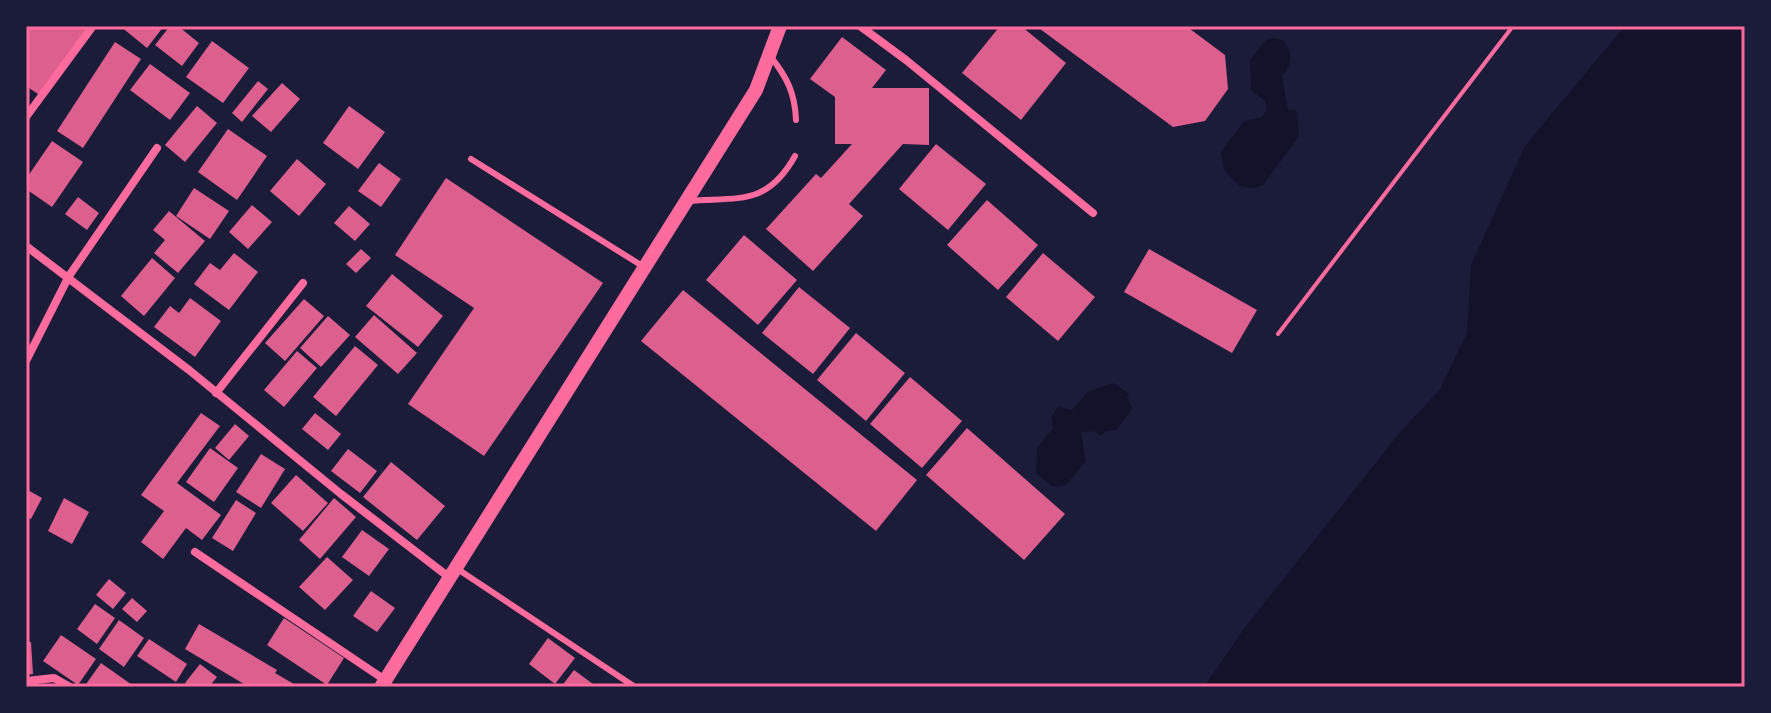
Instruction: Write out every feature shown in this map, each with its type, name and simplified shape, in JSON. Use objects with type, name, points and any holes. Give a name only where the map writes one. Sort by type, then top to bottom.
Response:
[{"type":"street","points":[[26,117],[93,26]]},
{"type":"street","points":[[195,552],[384,685],[756,90],[780,26]]},
{"type":"street","points":[[860,26],[1093,213]]},
{"type":"street","points":[[26,361],[69,276],[157,148]]},
{"type":"street","points":[[26,246],[69,276],[341,494],[453,573]]},
{"type":"street","points":[[216,393],[303,283]]},
{"type":"street","points":[[26,681],[54,678],[70,687]]},
{"type":"lane","points":[[770,56],[790,85],[796,120]]},
{"type":"lane","points":[[685,201],[756,196],[779,179],[795,156]]},
{"type":"lane","points":[[471,159],[644,267]]},
{"type":"lane","points":[[453,573],[635,687]]},
{"type":"path","points":[[1278,334],[1513,26]]},
{"type":"shaded area","points":[[1625,26],[1745,26],[1745,687],[1204,687],[1243,630],[1397,436],[1440,389],[1467,333],[1471,265],[1525,146]]},
{"type":"shaded area","points":[[1266,40],[1283,40],[1289,50],[1290,63],[1282,77],[1288,110],[1297,111],[1299,136],[1263,185],[1254,188],[1239,186],[1224,170],[1221,152],[1244,121],[1262,117],[1267,110],[1265,101],[1251,90],[1250,60]]},
{"type":"shaded area","points":[[1113,383],[1129,394],[1127,397],[1132,409],[1116,430],[1105,431],[1101,436],[1095,431],[1081,432],[1086,461],[1066,485],[1053,487],[1036,473],[1037,448],[1053,428],[1051,417],[1058,407],[1072,410],[1088,392]]},
{"type":"building","points":[[26,26],[89,26],[41,96],[26,86]]},
{"type":"building","points":[[120,26],[164,26],[147,48]]},
{"type":"building","points":[[170,26],[178,26],[199,43],[182,66],[155,45]]},
{"type":"building","points":[[1000,26],[1021,26],[1066,63],[1021,120],[962,73]]},
{"type":"building","points":[[1036,26],[1186,26],[1225,55],[1228,89],[1205,121],[1173,127]]},
{"type":"building","points":[[842,37],[886,70],[872,88],[929,88],[929,145],[903,144],[849,204],[863,216],[813,271],[766,229],[816,174],[821,178],[852,144],[835,144],[835,97],[810,79]]},
{"type":"building","points":[[212,41],[249,68],[223,103],[186,77]]},
{"type":"building","points":[[115,42],[141,59],[83,148],[57,131]]},
{"type":"building","points":[[150,64],[190,93],[170,120],[130,90]]},
{"type":"building","points":[[258,81],[268,89],[242,122],[232,113]]},
{"type":"building","points":[[282,83],[300,99],[271,132],[252,116]]},
{"type":"building","points":[[197,106],[217,123],[185,162],[165,145]]},
{"type":"building","points":[[349,106],[385,132],[358,169],[323,143]]},
{"type":"building","points":[[228,129],[267,156],[237,200],[198,172]]},
{"type":"building","points":[[52,141],[83,162],[52,207],[26,189],[26,179]]},
{"type":"building","points":[[936,144],[986,184],[948,230],[899,189]]},
{"type":"building","points":[[297,159],[326,184],[299,216],[270,191]]},
{"type":"building","points":[[379,163],[401,179],[381,207],[358,191]]},
{"type":"building","points":[[446,178],[603,283],[484,456],[408,404],[474,308],[395,255]]},
{"type":"building","points":[[194,188],[229,211],[210,239],[176,216]]},
{"type":"building","points":[[78,197],[99,213],[87,230],[65,214]]},
{"type":"building","points":[[987,200],[1038,245],[998,290],[947,245]]},
{"type":"building","points":[[252,205],[272,222],[248,249],[229,232]]},
{"type":"building","points":[[349,206],[370,224],[355,241],[334,223]]},
{"type":"building","points":[[169,211],[205,241],[178,273],[154,253],[165,240],[153,230]]},
{"type":"building","points":[[744,235],[797,280],[758,325],[706,280]]},
{"type":"building","points":[[361,249],[371,258],[356,273],[346,264]]},
{"type":"building","points":[[1149,249],[1257,310],[1232,353],[1124,292]]},
{"type":"building","points":[[234,253],[258,272],[229,310],[194,284],[210,263],[220,270]]},
{"type":"building","points":[[1043,253],[1095,297],[1058,341],[1006,297]]},
{"type":"building","points":[[152,258],[175,278],[144,316],[121,296]]},
{"type":"building","points":[[392,274],[443,316],[418,347],[366,306]]},
{"type":"building","points":[[799,287],[850,328],[813,374],[762,333]]},
{"type":"building","points":[[683,290],[917,480],[876,531],[641,341]]},
{"type":"building","points":[[190,298],[221,321],[195,357],[154,327],[170,306],[179,313]]},
{"type":"building","points":[[304,299],[324,316],[285,361],[265,343]]},
{"type":"building","points":[[374,315],[417,353],[398,374],[355,337]]},
{"type":"building","points":[[328,316],[350,335],[321,367],[300,348]]},
{"type":"building","points":[[856,333],[905,373],[866,421],[817,380]]},
{"type":"building","points":[[355,346],[378,365],[336,416],[313,397]]},
{"type":"building","points":[[297,351],[317,368],[284,407],[264,390]]},
{"type":"building","points":[[910,377],[962,421],[922,468],[870,424]]},
{"type":"building","points":[[201,413],[220,426],[177,483],[221,515],[202,540],[186,528],[163,559],[141,542],[164,511],[141,495]]},
{"type":"building","points":[[315,413],[341,434],[328,450],[302,429]]},
{"type":"building","points":[[235,424],[249,436],[229,460],[215,448]]},
{"type":"building","points":[[967,428],[1065,514],[1024,560],[926,475]]},
{"type":"building","points":[[210,448],[238,468],[214,502],[186,482]]},
{"type":"building","points":[[348,449],[377,471],[360,493],[331,471]]},
{"type":"building","points":[[261,454],[285,469],[261,508],[236,492]]},
{"type":"building","points":[[391,462],[445,506],[417,540],[363,497]]},
{"type":"building","points":[[296,475],[328,503],[303,531],[271,503]]},
{"type":"building","points":[[26,489],[42,498],[31,519],[26,517]]},
{"type":"building","points":[[64,498],[89,512],[72,544],[48,531]]},
{"type":"building","points":[[334,498],[356,517],[320,559],[299,540]]},
{"type":"building","points":[[236,500],[256,513],[233,551],[212,538]]},
{"type":"building","points":[[362,530],[389,549],[369,576],[342,557]]},
{"type":"building","points":[[327,557],[353,580],[325,610],[299,587]]},
{"type":"building","points":[[109,579],[126,593],[113,609],[96,595]]},
{"type":"building","points":[[371,591],[395,608],[377,632],[353,616]]},
{"type":"building","points":[[132,598],[147,611],[137,622],[122,609]]},
{"type":"building","points":[[95,604],[115,618],[97,644],[77,629]]},
{"type":"building","points":[[284,618],[344,658],[327,685],[267,645]]},
{"type":"building","points":[[119,620],[144,638],[124,667],[99,649]]},
{"type":"building","points":[[199,624],[277,670],[275,673],[299,687],[249,687],[185,649]]},
{"type":"building","points":[[61,635],[96,659],[78,685],[43,661]]},
{"type":"building","points":[[548,638],[575,658],[555,684],[529,664]]},
{"type":"building","points":[[149,639],[187,664],[176,682],[137,656]]},
{"type":"building","points":[[26,642],[31,642],[33,674],[26,675]]},
{"type":"building","points":[[101,663],[135,687],[84,687]]},
{"type":"building","points":[[200,664],[217,677],[209,687],[190,687],[185,683]]},
{"type":"building","points":[[574,670],[597,687],[561,687]]}]
